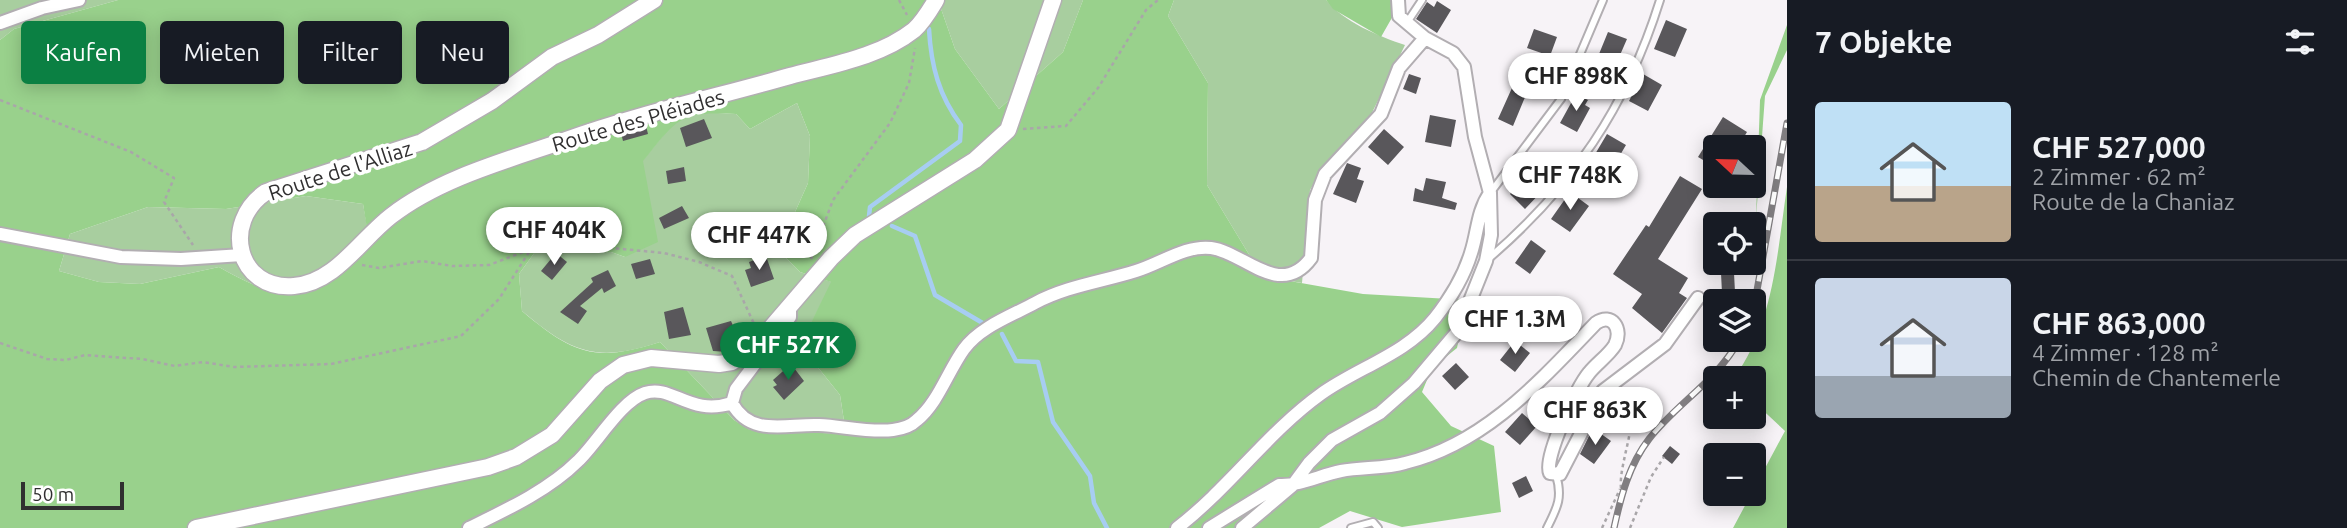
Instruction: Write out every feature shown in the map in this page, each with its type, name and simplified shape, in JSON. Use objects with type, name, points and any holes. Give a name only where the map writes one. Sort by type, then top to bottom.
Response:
[{"type":"street","points":[[0,23],[41,8],[79,0]]},
{"type":"street","name":"Route de l'Alliaz","points":[[242,255],[239,237],[243,220],[254,201],[266,192],[422,142],[492,101],[552,57],[598,35],[654,0]]},
{"type":"street","name":"Route des Pléiades","points":[[242,255],[254,272],[264,279],[293,286],[318,278],[347,258],[391,216],[472,174],[584,134],[850,60],[914,30],[936,0]]},
{"type":"street","points":[[196,528],[488,467],[516,457],[552,435],[600,381],[623,365],[651,358],[703,364],[732,362],[762,340],[790,305],[855,235],[975,160],[1008,130],[1053,0]]},
{"type":"street","points":[[1242,528],[1292,486],[1309,463],[1332,440],[1380,412],[1414,383],[1458,331],[1486,261],[1491,235],[1490,193],[1475,137],[1464,67],[1453,53],[1406,24],[1399,16],[1398,0]]},
{"type":"street","points":[[790,305],[790,317],[736,389],[732,403],[738,414],[761,425],[892,430],[918,420],[966,346],[991,327],[1041,300],[1092,281],[1135,271],[1202,247],[1226,252],[1249,266],[1273,274],[1287,274],[1301,269],[1311,258],[1315,200],[1325,174],[1381,114],[1399,68],[1425,38]]},
{"type":"street","points":[[1177,528],[1211,502],[1320,394],[1401,347],[1434,320],[1453,294],[1471,253],[1482,205],[1490,193]]},
{"type":"street","points":[[0,234],[121,257],[197,258],[242,255]]},
{"type":"street","points":[[1209,528],[1279,485],[1292,486],[1342,470],[1405,464],[1459,443],[1532,389],[1596,323],[1610,319],[1616,324],[1618,333],[1615,345],[1587,374],[1573,398],[1549,459],[1548,467],[1556,475],[1564,468],[1594,405],[1614,382],[1665,344],[1698,298]]},
{"type":"street","points":[[468,528],[536,492],[577,463],[629,403],[645,393],[663,392],[701,407],[717,408],[732,403]]},
{"type":"lane","points":[[1406,24],[1422,0]]},
{"type":"lane","points":[[1490,193],[1561,99],[1603,0]]},
{"type":"lane","points":[[1486,261],[1554,198],[1577,169],[1612,112],[1639,59],[1660,0]]},
{"type":"lane","points":[[1547,528],[1560,503],[1561,489],[1556,475]]},
{"type":"lane","points":[[1351,528],[1373,522],[1378,528]]},
{"type":"path","points":[[1008,130],[1066,126],[1098,89],[1146,10],[1158,0]]},
{"type":"path","points":[[809,264],[833,200],[890,123],[909,83],[915,47],[914,30]]},
{"type":"path","points":[[0,100],[131,152],[174,178],[164,202],[194,246],[197,258]]},
{"type":"path","points":[[347,258],[379,268],[422,261],[452,266],[489,265],[542,245],[635,248],[699,262],[732,276],[762,340]]},
{"type":"path","points":[[0,344],[47,359],[66,360],[85,355],[142,359],[175,366],[203,362],[234,367],[331,364],[461,337],[499,299],[531,249]]},
{"type":"path","points":[[1602,528],[1620,487],[1619,474],[1633,414],[1630,395],[1614,382]]},
{"type":"path","points":[[1630,528],[1651,477],[1664,457]]},
{"type":"green space","points":[[0,0],[118,0],[43,21],[21,21],[21,27],[0,40]]},
{"type":"green space","points":[[118,0],[938,0],[955,49],[999,109],[1063,52],[1083,0],[1174,0],[1168,16],[1208,83],[1207,185],[1262,276],[1363,294],[1467,300],[1457,348],[1432,368],[1422,392],[1451,426],[1494,446],[1501,512],[1402,527],[1350,511],[1319,528],[0,528],[0,40],[21,27],[21,84],[146,84],[146,21],[43,21]],"holes":[[[797,103],[810,136],[808,183],[778,250],[800,272],[831,282],[800,345],[840,395],[846,434],[750,430],[734,420],[660,342],[618,352],[586,350],[556,337],[522,311],[519,274],[535,252],[611,252],[625,257],[658,242],[643,161],[664,135],[681,120],[702,114],[736,114],[750,129]],[[306,196],[363,204],[370,247],[325,284],[306,293],[267,290],[219,267],[140,284],[99,282],[59,271],[70,234],[148,207],[226,209]]]},
{"type":"green space","points":[[938,0],[1083,0],[1063,52],[999,109],[955,49]]},
{"type":"green space","points":[[1174,0],[1326,0],[1352,22],[1405,45],[1369,119],[1323,168],[1310,190],[1302,283],[1262,276],[1207,185],[1208,83],[1168,16]]},
{"type":"green space","points":[[1326,0],[1402,0],[1381,37],[1333,9]]},
{"type":"green space","points":[[1787,25],[1787,50],[1765,96],[1762,135],[1759,135],[1760,100]]},
{"type":"green space","points":[[797,103],[810,136],[808,183],[778,250],[800,272],[832,282],[800,345],[840,395],[846,434],[750,430],[734,420],[660,342],[618,352],[586,350],[556,337],[522,311],[519,274],[535,252],[611,252],[625,257],[643,160],[675,121],[700,112],[736,114],[750,129]]},
{"type":"green space","points":[[1787,187],[1787,528],[1733,528],[1745,506],[1766,506],[1766,466],[1785,431],[1766,413],[1766,366],[1741,366],[1749,352],[1766,352],[1766,311]]},
{"type":"green space","points":[[306,196],[363,204],[371,247],[325,284],[306,293],[267,290],[219,267],[140,284],[99,282],[59,271],[70,234],[148,207],[226,209]]},
{"type":"building","points":[[1437,1],[1451,10],[1437,33],[1416,19],[1427,2],[1434,7]]},
{"type":"building","points":[[1666,20],[1687,29],[1675,57],[1654,49]]},
{"type":"building","points":[[1534,29],[1557,37],[1550,56],[1527,48]]},
{"type":"building","points":[[1608,32],[1627,39],[1617,62],[1599,54]]},
{"type":"building","points":[[1409,74],[1421,78],[1416,94],[1403,89]]},
{"type":"building","points":[[1643,74],[1662,85],[1648,111],[1629,101]]},
{"type":"building","points":[[1516,79],[1530,85],[1513,126],[1498,119]]},
{"type":"building","points":[[1576,94],[1588,100],[1585,105],[1590,108],[1577,132],[1560,123]]},
{"type":"building","points":[[1430,115],[1456,120],[1451,147],[1425,142]]},
{"type":"building","points":[[1723,117],[1747,132],[1745,135],[1712,135]]},
{"type":"building","points":[[704,119],[712,138],[686,147],[680,128]]},
{"type":"building","points":[[646,126],[648,134],[623,141],[621,133]]},
{"type":"building","points":[[1384,129],[1404,147],[1388,165],[1368,147]]},
{"type":"building","points":[[1607,134],[1626,145],[1610,172],[1591,161]]},
{"type":"building","points":[[1347,163],[1361,168],[1357,179],[1364,181],[1356,203],[1333,194]]},
{"type":"building","points":[[684,167],[686,181],[668,184],[666,171]]},
{"type":"building","points":[[1528,175],[1544,189],[1525,209],[1510,194]]},
{"type":"building","points":[[1680,176],[1702,189],[1658,259],[1688,278],[1679,293],[1687,298],[1662,333],[1632,308],[1642,294],[1613,274],[1646,225],[1649,227]]},
{"type":"building","points":[[1426,178],[1446,182],[1442,198],[1457,203],[1455,210],[1413,201],[1415,188],[1423,191]]},
{"type":"building","points":[[1570,192],[1589,206],[1570,232],[1551,219]]},
{"type":"building","points":[[682,206],[689,218],[664,229],[659,218]]},
{"type":"building","points":[[1531,240],[1546,251],[1530,274],[1515,263]]},
{"type":"building","points":[[556,253],[567,262],[552,280],[541,271]]},
{"type":"building","points":[[766,256],[774,279],[751,287],[745,270],[751,268],[749,262]]},
{"type":"building","points":[[650,259],[655,274],[636,279],[631,264]]},
{"type":"building","points":[[608,270],[616,286],[604,293],[602,288],[580,306],[587,311],[578,324],[560,312],[593,282],[591,278]]},
{"type":"building","points":[[1721,275],[1734,275],[1735,289],[1722,289]]},
{"type":"building","points":[[683,307],[691,335],[669,339],[664,312]]},
{"type":"building","points":[[731,321],[741,344],[728,352],[713,351],[706,328]]},
{"type":"building","points":[[1515,341],[1530,353],[1515,372],[1500,360]]},
{"type":"building","points":[[1456,363],[1469,377],[1455,390],[1442,376]]},
{"type":"building","points":[[791,364],[804,381],[784,400],[773,387],[777,385],[773,380]]},
{"type":"building","points":[[1613,394],[1624,398],[1620,410],[1608,406]]},
{"type":"building","points":[[1522,413],[1537,426],[1520,445],[1505,432]]},
{"type":"building","points":[[1597,431],[1611,441],[1594,464],[1580,454],[1590,434],[1593,437]]},
{"type":"building","points":[[1670,446],[1680,454],[1672,464],[1662,456]]},
{"type":"building","points":[[1526,476],[1533,491],[1519,498],[1512,483]]},
{"type":"waterway","points":[[869,216],[870,207],[960,141],[961,125],[942,92],[932,56],[929,29]]},
{"type":"waterway","points":[[892,226],[915,236],[935,295],[986,325]]},
{"type":"waterway","points":[[1002,334],[1016,361],[1038,362],[1053,422],[1090,476],[1094,503],[1107,528]]},
{"type":"railway","points":[[1757,289],[1787,123]]},
{"type":"railway","points":[[1614,528],[1627,481],[1642,449],[1660,426],[1720,368],[1732,352]]}]
